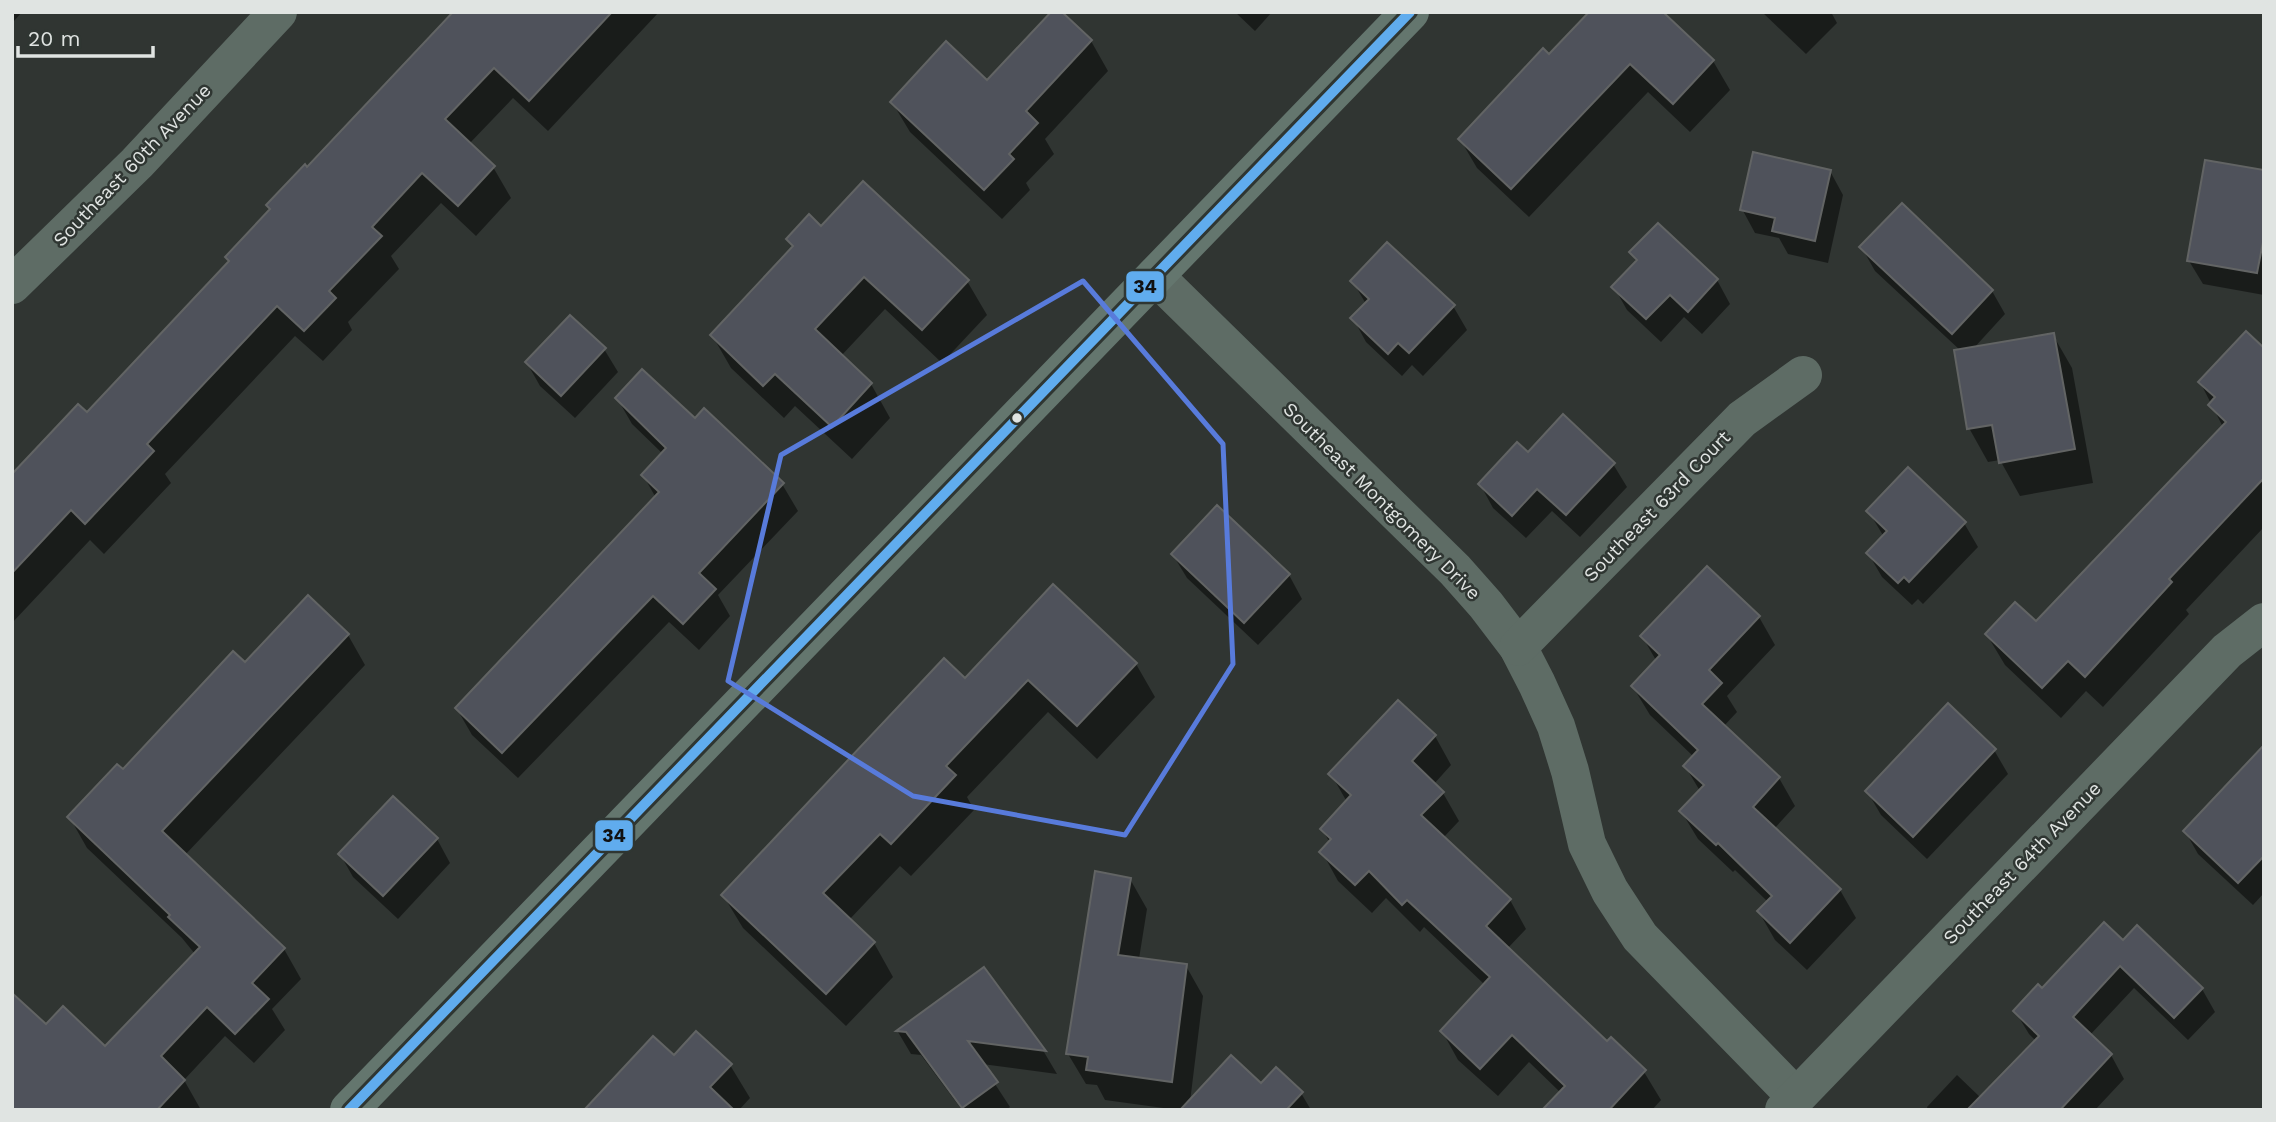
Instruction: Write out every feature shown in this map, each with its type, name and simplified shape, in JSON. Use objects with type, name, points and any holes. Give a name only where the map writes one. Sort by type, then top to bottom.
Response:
[{"type":"main road","points":[[349,1110],[1409,12]]},
{"type":"street","name":"Southeast 60th Avenue","points":[[12,285],[137,163],[278,12]]},
{"type":"street","name":"Southeast Montgomery Drive","points":[[1155,276],[1455,570],[1486,605],[1518,647],[1556,726],[1570,771],[1587,844],[1610,891],[1640,937],[1790,1103]]},
{"type":"street","name":"Southeast 63rd Court","points":[[1518,647],[1742,419],[1803,375]]},
{"type":"street","name":"Southeast 64th Avenue","points":[[1790,1103],[2227,651],[2264,622]]},
{"type":"highlighted area","points":[[1083,281],[1223,444],[1233,664],[1125,835],[913,796],[728,681],[781,455]]},
{"type":"building","points":[[453,12],[612,12],[529,101],[494,68],[445,119],[495,166],[458,206],[422,173],[372,227],[382,236],[329,291],[336,298],[304,331],[277,306],[147,444],[154,451],[85,524],[71,510],[12,573],[12,474],[78,404],[87,412],[229,261],[225,257],[270,209],[266,205],[305,164],[307,167]]},
{"type":"building","points":[[1051,12],[1062,12],[1092,40],[1026,111],[1038,123],[1009,154],[1014,159],[984,190],[890,102],[946,41],[987,80]]},
{"type":"building","points":[[1589,12],[1663,12],[1714,60],[1673,104],[1630,64],[1511,189],[1458,139],[1543,48],[1549,54]]},
{"type":"building","points":[[1753,152],[1831,170],[1815,241],[1772,231],[1775,218],[1740,210]]},
{"type":"building","points":[[2205,160],[2264,170],[2264,237],[2257,273],[2187,261]]},
{"type":"building","points":[[863,181],[969,280],[922,330],[864,277],[815,329],[872,383],[832,427],[775,374],[763,386],[710,335],[793,246],[786,239],[809,214],[821,226]]},
{"type":"building","points":[[1902,203],[1993,290],[1952,334],[1859,247]]},
{"type":"building","points":[[1658,223],[1718,279],[1688,312],[1670,295],[1646,319],[1611,287],[1637,260],[1629,252]]},
{"type":"building","points":[[1387,242],[1455,305],[1409,353],[1398,343],[1388,354],[1350,318],[1369,299],[1350,281]]},
{"type":"building","points":[[570,315],[606,348],[561,396],[525,362]]},
{"type":"building","points":[[2246,331],[2264,348],[2264,478],[2169,579],[2172,582],[2085,677],[2068,661],[2042,688],[1985,634],[2015,602],[2036,621],[2226,422],[2208,405],[2215,397],[2198,382]]},
{"type":"building","points":[[2054,333],[2075,449],[1999,463],[1992,425],[1967,429],[1954,350]]},
{"type":"building","points":[[642,369],[695,418],[704,408],[784,483],[699,573],[716,589],[683,624],[653,596],[502,753],[455,708],[659,492],[641,475],[666,448],[615,398]]},
{"type":"building","points":[[1563,414],[1615,463],[1566,515],[1537,489],[1512,516],[1478,484],[1517,442],[1528,452]]},
{"type":"building","points":[[1908,467],[1966,522],[1909,582],[1904,577],[1898,583],[1866,553],[1887,531],[1866,511]]},
{"type":"building","points":[[1217,505],[1290,574],[1244,623],[1171,554]]},
{"type":"building","points":[[1707,566],[1760,616],[1709,670],[1722,683],[1702,704],[1780,777],[1753,807],[1841,889],[1790,943],[1757,911],[1772,896],[1718,843],[1716,845],[1679,811],[1704,785],[1683,766],[1698,750],[1631,686],[1660,655],[1640,636]]},
{"type":"building","points":[[1053,584],[1137,663],[1077,726],[1028,680],[946,766],[956,775],[891,844],[880,834],[823,893],[875,942],[826,994],[721,895],[944,658],[965,678]]},
{"type":"building","points":[[308,595],[349,634],[162,831],[285,948],[252,983],[269,999],[235,1034],[207,1007],[161,1056],[185,1080],[157,1110],[12,1110],[12,993],[46,1024],[63,1006],[105,1046],[200,947],[67,817],[117,764],[123,769],[233,651],[245,662]]},
{"type":"building","points":[[1398,700],[1436,735],[1412,761],[1444,792],[1421,815],[1511,899],[1486,926],[1607,1041],[1611,1037],[1646,1070],[1609,1110],[1542,1110],[1565,1086],[1512,1035],[1480,1069],[1440,1031],[1490,977],[1407,900],[1402,905],[1369,871],[1355,885],[1319,852],[1331,839],[1320,829],[1351,795],[1328,774]]},
{"type":"building","points":[[1948,703],[1996,749],[1913,837],[1865,791]]},
{"type":"building","points":[[2264,745],[2264,856],[2238,883],[2183,831]]},
{"type":"building","points":[[393,796],[438,838],[383,896],[338,854]]},
{"type":"building","points":[[1095,871],[1131,878],[1118,955],[1187,964],[1172,1082],[1086,1070],[1088,1057],[1066,1054]]},
{"type":"building","points":[[2104,922],[2123,940],[2137,925],[2203,988],[2174,1018],[2120,966],[2073,1017],[2112,1054],[2060,1110],[1967,1110],[2039,1036],[2013,1011],[2038,984],[2042,988]]},
{"type":"building","points":[[984,967],[1046,1051],[968,1041],[998,1082],[962,1108],[906,1032],[896,1031]]},
{"type":"building","points":[[696,1031],[732,1064],[710,1087],[734,1110],[584,1110],[653,1036],[674,1055]]},
{"type":"building","points":[[1231,1055],[1261,1083],[1276,1067],[1303,1092],[1288,1108],[1290,1110],[1180,1110]]},
{"type":"transit line","name":"34","points":[[349,1110],[1410,12]]}]
